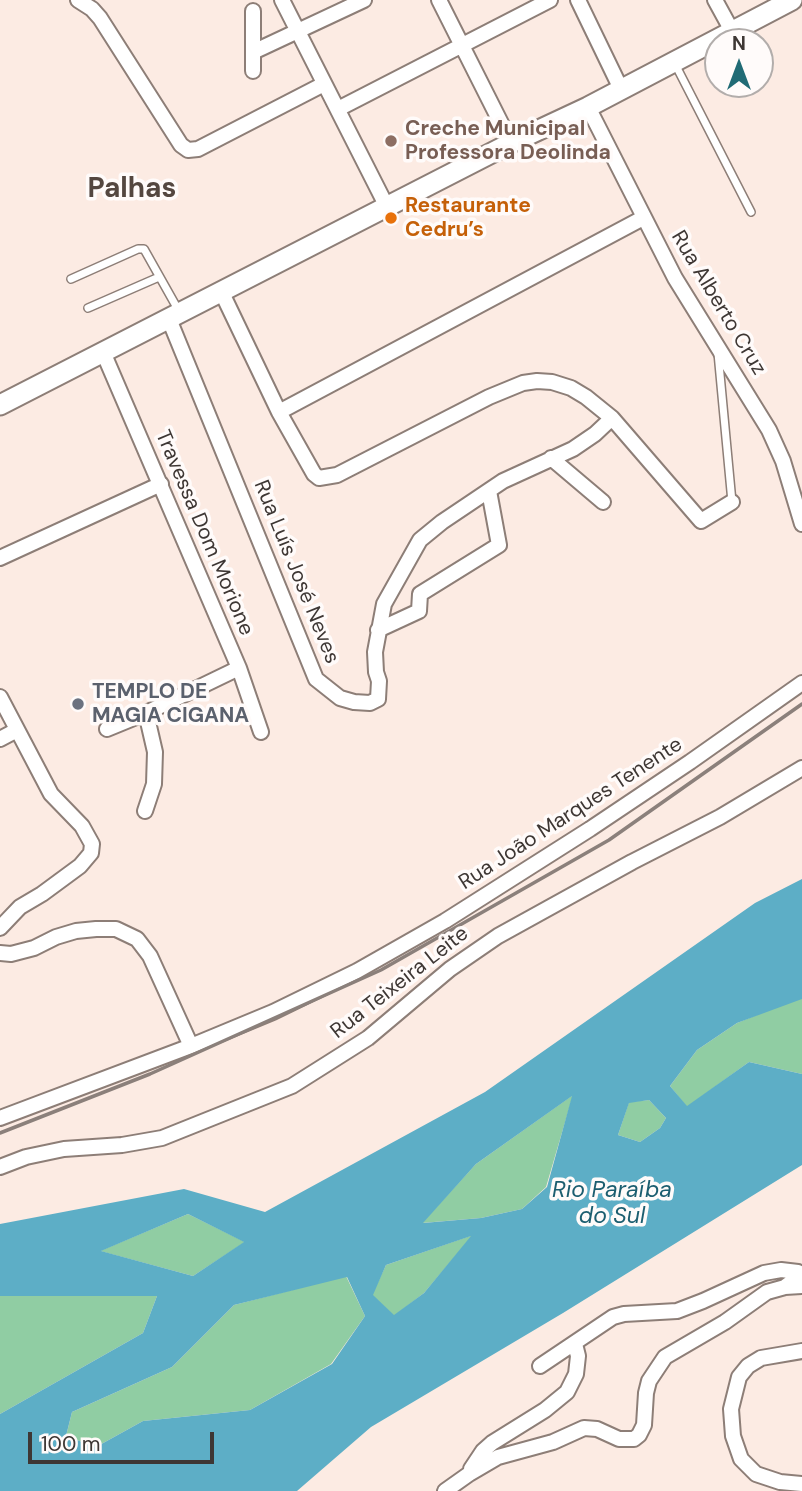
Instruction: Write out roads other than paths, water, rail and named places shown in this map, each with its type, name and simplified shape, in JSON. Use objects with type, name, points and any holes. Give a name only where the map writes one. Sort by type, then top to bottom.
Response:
[{"type":"street","points":[[78,0],[100,18],[181,145],[188,150],[198,149],[324,84]]},
{"type":"street","points":[[282,0],[387,207]]},
{"type":"street","points":[[253,52],[364,0]]},
{"type":"street","points":[[439,0],[512,144]]},
{"type":"street","points":[[338,109],[550,0]]},
{"type":"street","points":[[578,0],[621,89]]},
{"type":"street","points":[[715,0],[730,28]]},
{"type":"street","points":[[738,28],[792,0]]},
{"type":"street","points":[[253,10],[253,71]]},
{"type":"street","points":[[0,405],[704,46]]},
{"type":"street","name":"Rua Alberto Cruz","points":[[588,107],[675,278],[769,429],[783,461],[802,524]]},
{"type":"street","points":[[279,412],[643,218]]},
{"type":"street","points":[[222,293],[279,412],[314,474],[324,479],[337,475],[489,397],[523,383],[537,381],[563,385],[586,397],[612,418],[701,521],[732,502]]},
{"type":"street","name":"Rua Luís José Neves","points":[[174,316],[316,679],[340,698],[362,703],[375,701],[379,695],[375,652],[384,604],[420,540],[503,481],[573,449],[612,418]]},
{"type":"street","name":"Travessa Dom Morione","points":[[103,352],[239,668],[261,732]]},
{"type":"street","points":[[551,458],[603,502]]},
{"type":"street","points":[[0,558],[161,484]]},
{"type":"street","points":[[378,630],[419,611],[420,594],[499,545],[489,491]]},
{"type":"street","points":[[107,729],[239,668]]},
{"type":"street","name":"Rua João Marques Tenente","points":[[0,1118],[191,1046],[273,1012],[356,971],[445,920],[590,829],[802,683]]},
{"type":"street","points":[[0,697],[51,794],[82,826],[92,844],[91,853],[80,866],[42,894],[20,906],[0,928]]},
{"type":"street","points":[[145,811],[154,784],[155,752],[146,713]]},
{"type":"street","points":[[0,739],[17,730]]},
{"type":"street","name":"Rua Teixeira Leite","points":[[0,1167],[26,1157],[64,1149],[122,1145],[162,1138],[292,1086],[368,1038],[450,969],[498,936],[730,812],[802,768]]},
{"type":"street","points":[[0,953],[11,954],[34,948],[76,931],[116,929],[136,939],[150,956],[191,1046]]},
{"type":"street","points":[[445,1491],[498,1457],[553,1442],[584,1428],[597,1429],[619,1439],[634,1439],[644,1425],[649,1381],[665,1357],[724,1322],[755,1299],[785,1286],[797,1278],[798,1272],[781,1270],[764,1273],[677,1311],[613,1317],[540,1366]]},
{"type":"street","points":[[785,1286],[802,1286]]},
{"type":"street","points":[[469,1474],[483,1451],[492,1443],[545,1410],[567,1392],[578,1365],[575,1344]]},
{"type":"street","points":[[802,1351],[761,1358],[748,1366],[739,1377],[732,1409],[733,1436],[741,1459],[756,1474],[780,1482],[802,1484]]},
{"type":"lane","points":[[674,62],[751,212]]},
{"type":"lane","points":[[71,279],[141,248],[146,251],[159,276],[174,316]]},
{"type":"lane","points":[[88,308],[159,276]]},
{"type":"lane","points":[[717,349],[732,502]]},
{"type":"water","name":"Rio Paraíba do Sul","points":[[802,879],[802,999],[737,1023],[697,1050],[670,1086],[687,1106],[749,1062],[802,1074],[802,1165],[563,1313],[371,1427],[297,1491],[0,1491],[0,1414],[143,1333],[157,1296],[0,1296],[0,1224],[184,1189],[265,1212],[485,1092],[755,903]],"holes":[[[572,1096],[547,1187],[522,1209],[481,1218],[423,1223],[476,1164]],[[649,1100],[666,1118],[660,1128],[640,1142],[618,1135],[629,1103]],[[188,1214],[244,1242],[193,1276],[101,1251]],[[471,1236],[424,1293],[394,1315],[373,1295],[386,1265]],[[347,1277],[365,1316],[332,1364],[250,1410],[143,1421],[96,1447],[66,1436],[72,1412],[172,1367],[234,1305]]]},
{"type":"railway","points":[[0,1133],[150,1074],[381,970],[609,840],[802,704]]},
{"type":"place","name":"Creche Municipal Professora Deolinda","points":[[391,141]]},
{"type":"place","name":"Restaurante Cedru’s","points":[[391,218]]},
{"type":"place","name":"TEMPLO DE MAGIA CIGANA","points":[[78,704]]},
{"type":"district","name":"Palhas","points":[[132,190]]}]
